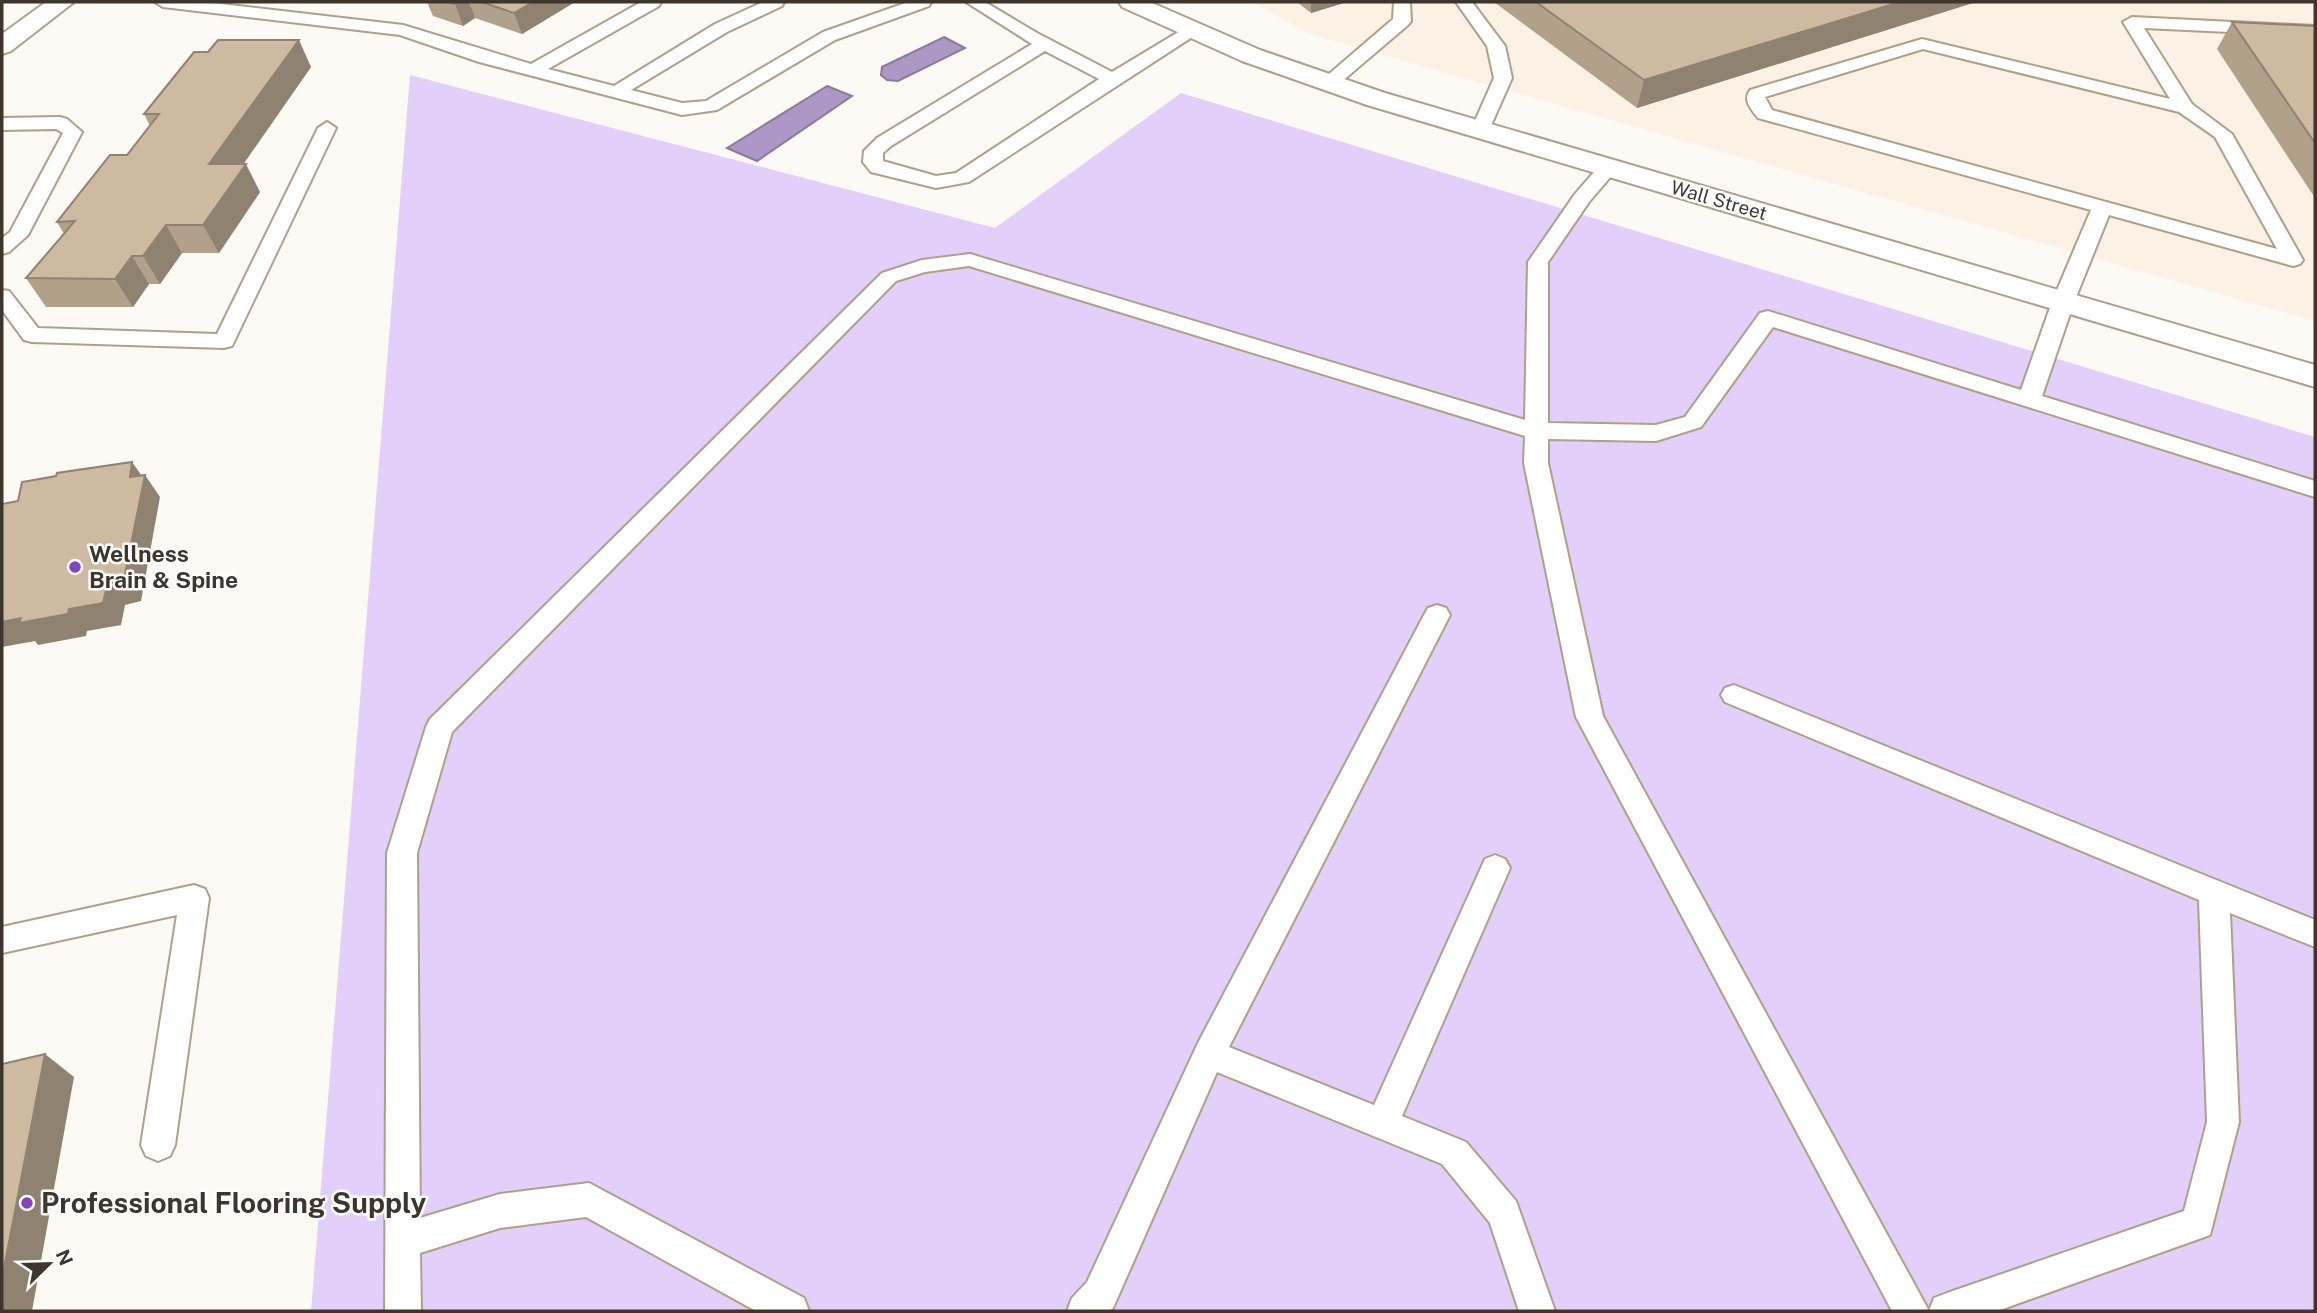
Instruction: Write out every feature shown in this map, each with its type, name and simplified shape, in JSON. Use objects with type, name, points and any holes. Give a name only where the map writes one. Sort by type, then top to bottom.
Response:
[{"type":"street","points":[[2,46],[62,2]]},
{"type":"street","name":"Wall Street","points":[[1130,2],[1257,60],[1328,84],[2315,376]]},
{"type":"lane","points":[[163,2],[205,4],[403,30],[485,58],[682,109],[711,106],[829,36],[923,2]]},
{"type":"lane","points":[[532,71],[653,2]]},
{"type":"lane","points":[[616,93],[721,29],[776,2]]},
{"type":"lane","points":[[974,2],[1112,79]]},
{"type":"lane","points":[[1328,84],[1402,21],[1402,2]]},
{"type":"lane","points":[[1464,2],[1496,46],[1503,78],[1480,130]]},
{"type":"lane","points":[[2185,108],[2129,17],[2315,31]]},
{"type":"lane","points":[[1045,44],[884,142],[874,151],[873,162],[878,168],[936,183],[962,178],[1112,79],[1191,32]]},
{"type":"lane","points":[[1922,44],[2185,108],[2223,134],[2293,260],[1765,114],[1757,104],[1756,94],[1922,44]]},
{"type":"lane","points":[[2,124],[60,123],[73,132],[18,235],[2,248]]},
{"type":"lane","points":[[2,296],[33,335],[224,341],[327,128]]},
{"type":"lane","points":[[1608,168],[1582,198],[1538,262],[1536,463],[1590,717],[1911,1311]]},
{"type":"lane","points":[[2029,400],[2063,302],[2102,207]]},
{"type":"lane","points":[[403,1311],[402,853],[440,727],[889,277],[922,266],[970,260],[1536,431],[1656,433],[1693,422],[1768,318],[2315,489]]},
{"type":"lane","points":[[1085,1311],[1100,1295],[1209,1054],[1437,614]]},
{"type":"lane","points":[[1734,695],[2315,934]]},
{"type":"lane","points":[[1382,1125],[1495,868]]},
{"type":"lane","points":[[1947,1311],[2198,1223],[2224,1122],[2214,893]]},
{"type":"lane","points":[[2,940],[194,898],[158,1145]]},
{"type":"lane","points":[[1209,1054],[1454,1153],[1504,1213],[1537,1311]]},
{"type":"lane","points":[[403,1241],[500,1212],[589,1200],[792,1311]]},
{"type":"shaded area","points":[[1252,2],[2315,2],[2315,321],[1310,34]]},
{"type":"shaded area","points":[[944,37],[965,48],[898,81],[887,80],[881,75],[882,67]]},
{"type":"shaded area","points":[[410,75],[995,228],[1181,93],[2315,437],[2315,1311],[311,1311]]},
{"type":"shaded area","points":[[827,86],[852,96],[757,161],[727,148]]},
{"type":"building","points":[[482,2],[533,2],[514,13]]},
{"type":"building","points":[[1536,2],[1900,2],[1644,80]]},
{"type":"building","points":[[2232,22],[2315,26],[2315,143]]},
{"type":"building","points":[[218,40],[299,40],[209,164],[246,164],[203,225],[166,225],[143,256],[132,256],[115,279],[26,278],[75,221],[57,222],[110,155],[127,155],[159,114],[144,114],[194,52],[208,52]]},
{"type":"building","name":"Wellness Brain & Spine","points":[[132,462],[130,477],[145,475],[124,579],[108,582],[103,603],[69,609],[68,614],[19,623],[21,618],[2,622],[2,504],[18,501],[22,482],[56,476],[57,473]]},
{"type":"building","points":[[45,1054],[2,1279],[2,1064]]},
{"type":"place","name":"Wellness Brain & Spine","points":[[75,567]]},
{"type":"place","name":"Professional Flooring Supply","points":[[27,1203]]}]
